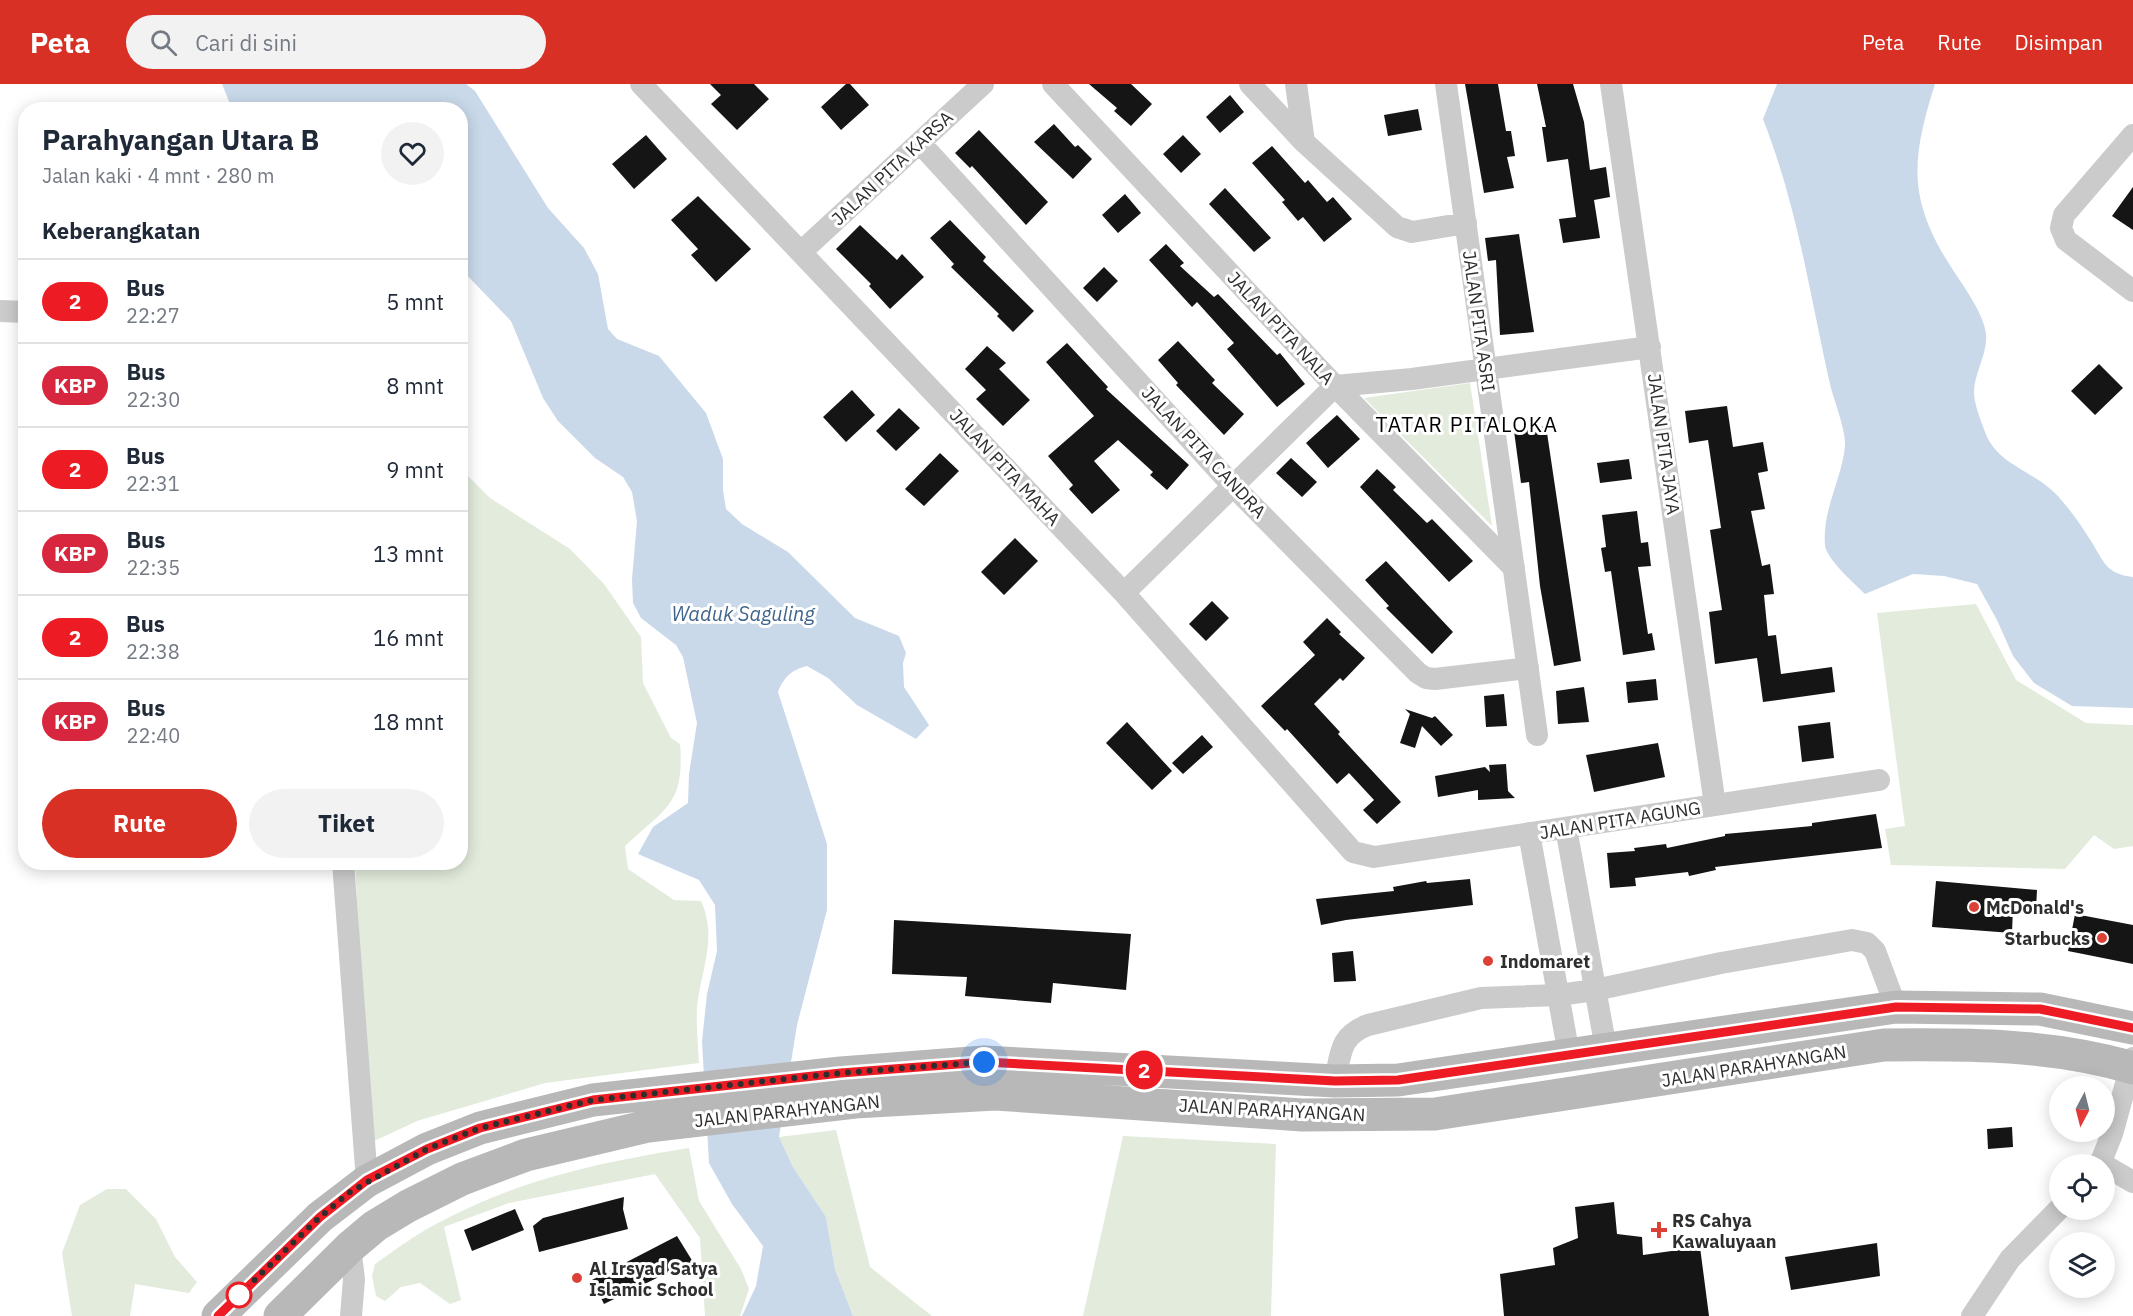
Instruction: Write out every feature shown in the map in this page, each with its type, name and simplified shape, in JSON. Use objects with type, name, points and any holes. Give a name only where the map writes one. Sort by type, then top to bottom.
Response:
[{"type":"main road","name":"JALAN PARAHYANGAN","points":[[218,1316],[320,1217],[359,1186],[427,1149],[480,1128],[593,1100],[841,1073],[984,1062],[1335,1081],[1398,1080],[1896,1007],[2040,1009],[2133,1028]]},
{"type":"main road","name":"JALAN PARAHYANGAN","points":[[280,1316],[350,1246],[375,1226],[408,1206],[472,1175],[526,1155],[648,1126],[855,1102],[996,1094],[1229,1108],[1302,1115],[1435,1114],[1884,1045],[1958,1044],[2040,1048],[2132,1064]]},
{"type":"main road","points":[[1229,1108],[1233,1075]]},
{"type":"main road","points":[[359,1186],[375,1226]]},
{"type":"street","name":"JALAN PITA MAHA","points":[[641,84],[1124,593],[1353,852],[1362,856]]},
{"type":"street","name":"JALAN PITA KARSA","points":[[801,252],[983,84]]},
{"type":"street","name":"JALAN PITA NALA","points":[[1053,84],[1335,386],[1514,568]]},
{"type":"street","points":[[1250,84],[1304,142],[1404,231],[1412,232],[1466,223]]},
{"type":"street","points":[[1296,84],[1304,142]]},
{"type":"street","name":"JALAN PITA ASRI","points":[[1446,84],[1538,735]]},
{"type":"street","name":"JALAN PITA JAYA","points":[[1611,84],[1715,805]]},
{"type":"street","points":[[2133,135],[2064,215],[2061,228],[2066,240],[2133,291]]},
{"type":"street","name":"JALAN PITA CANDRA","points":[[920,143],[1233,486],[1426,678],[1528,668]]},
{"type":"street","points":[[0,311],[18,312]]},
{"type":"street","points":[[1124,593],[1335,386],[1650,347]]},
{"type":"street","name":"JALAN PITA AGUNG","points":[[1362,856],[1374,857],[1879,780]]},
{"type":"street","points":[[1566,828],[1606,1049]]},
{"type":"street","points":[[1529,833],[1569,1055]]},
{"type":"street","points":[[343,870],[359,1186]]},
{"type":"street","points":[[1335,1081],[1345,1040],[1353,1031],[1368,1025],[1481,998],[1559,995],[1595,990],[1722,963],[1852,940],[1867,944],[1875,951],[1896,1007]]},
{"type":"street","points":[[2105,1154],[2132,1064]]},
{"type":"street","points":[[2115,1172],[2133,1182]]},
{"type":"street","points":[[1972,1316],[2010,1259],[2049,1219]]},
{"type":"street","points":[[350,1246],[354,1279],[351,1316]]},
{"type":"green space","points":[[1470,383],[1492,526],[1364,398]]},
{"type":"green space","points":[[468,476],[490,498],[570,549],[604,584],[641,637],[643,683],[671,738],[680,744],[681,764],[679,780],[669,804],[625,846],[628,869],[674,900],[701,901],[706,915],[708,941],[697,1007],[699,1063],[545,1083],[417,1121],[370,1143],[355,870],[468,870]]},
{"type":"green space","points":[[1976,604],[2016,680],[2086,723],[2133,725],[2133,846],[2114,849],[2094,835],[2065,869],[1891,865],[1885,829],[1905,826],[1877,613]]},
{"type":"green space","points":[[836,1130],[870,1267],[932,1316],[853,1316],[835,1269],[826,1217],[793,1167],[779,1137]]},
{"type":"green space","points":[[1123,1136],[1276,1144],[1271,1316],[1083,1316]]},
{"type":"green space","points":[[689,1148],[699,1201],[741,1269],[749,1289],[740,1316],[705,1316],[700,1238],[655,1174],[509,1203],[444,1227],[461,1300],[450,1304],[420,1283],[401,1287],[385,1301],[376,1296],[372,1276],[375,1264],[420,1233],[467,1208],[529,1184],[560,1175],[622,1160]]},
{"type":"green space","points":[[107,1189],[126,1189],[156,1219],[175,1257],[197,1282],[189,1293],[135,1284],[130,1316],[72,1316],[62,1253],[80,1205]]},
{"type":"water","name":"Waduk Saguling","points":[[222,84],[466,84],[475,91],[548,208],[584,248],[598,274],[608,329],[617,339],[659,356],[706,413],[723,459],[723,490],[726,509],[742,524],[788,552],[855,618],[899,636],[906,653],[903,663],[904,687],[929,725],[916,739],[857,705],[828,678],[807,666],[789,675],[778,692],[827,844],[827,910],[797,1025],[779,1137],[793,1167],[826,1217],[835,1269],[853,1316],[742,1316],[756,1286],[763,1246],[732,1204],[709,1163],[702,1041],[707,994],[717,951],[715,905],[699,880],[638,854],[653,827],[688,803],[689,774],[697,723],[683,657],[676,645],[641,618],[633,603],[632,579],[637,521],[632,492],[623,477],[595,458],[558,421],[543,398],[511,321],[468,276],[468,102],[229,102]]},
{"type":"water","points":[[1777,84],[1935,84],[1921,135],[1918,179],[1927,222],[1938,245],[1978,309],[1984,326],[1985,349],[1974,392],[1978,412],[1985,432],[1998,452],[2056,494],[2111,570],[2133,577],[2133,708],[2072,706],[2034,683],[2013,656],[1977,584],[1944,576],[1913,574],[1865,594],[1830,557],[1825,545],[1826,519],[1843,458],[1845,439],[1830,384],[1794,218],[1763,119]]},
{"type":"building","points":[[710,84],[754,84],[769,99],[737,130],[711,104],[721,95]]},
{"type":"building","points":[[846,84],[850,84],[869,105],[841,130],[821,107]]},
{"type":"building","points":[[1089,84],[1131,84],[1152,104],[1131,126],[1114,111],[1117,108]]},
{"type":"building","points":[[1465,84],[1498,84],[1506,131],[1511,131],[1515,156],[1507,157],[1514,188],[1484,193]]},
{"type":"building","points":[[1537,84],[1573,84],[1584,122],[1590,170],[1606,167],[1610,197],[1594,200],[1600,238],[1563,243],[1559,219],[1576,217],[1568,159],[1547,162],[1542,127],[1546,127]]},
{"type":"building","points":[[1230,95],[1244,112],[1220,133],[1206,117]]},
{"type":"building","points":[[1418,109],[1422,130],[1388,136],[1384,115]]},
{"type":"building","points":[[1054,124],[1075,147],[1078,145],[1092,159],[1073,179],[1034,142]]},
{"type":"building","points":[[979,130],[1048,202],[1026,225],[972,166],[970,168],[955,153]]},
{"type":"building","points":[[646,135],[667,159],[634,189],[612,164]]},
{"type":"building","points":[[1183,135],[1201,154],[1181,173],[1163,154]]},
{"type":"building","points":[[1272,146],[1305,183],[1308,180],[1327,202],[1333,197],[1352,219],[1324,242],[1303,217],[1298,221],[1282,202],[1285,200],[1252,163]]},
{"type":"building","points":[[2133,187],[2133,230],[2112,216]]},
{"type":"building","points":[[1225,188],[1271,238],[1254,252],[1209,204]]},
{"type":"building","points":[[1125,194],[1141,213],[1118,233],[1102,215]]},
{"type":"building","points":[[698,196],[751,249],[716,282],[691,255],[698,249],[671,220]]},
{"type":"building","points":[[950,220],[986,257],[983,261],[1034,311],[1013,332],[997,316],[999,314],[951,267],[954,264],[930,238]]},
{"type":"building","points":[[860,225],[897,260],[902,254],[924,277],[890,309],[869,286],[871,284],[836,249]]},
{"type":"building","points":[[1519,234],[1534,332],[1500,335],[1496,260],[1488,261],[1485,238]]},
{"type":"building","points":[[1166,244],[1184,263],[1180,266],[1214,297],[1218,294],[1277,355],[1280,353],[1305,384],[1277,407],[1227,349],[1234,343],[1197,302],[1192,307],[1149,260]]},
{"type":"building","points":[[1104,267],[1118,281],[1097,302],[1083,288]]},
{"type":"building","points":[[1178,341],[1215,380],[1212,383],[1244,414],[1224,435],[1176,385],[1178,383],[1158,360]]},
{"type":"building","points":[[1067,343],[1108,387],[1106,389],[1189,465],[1167,490],[1150,475],[1153,472],[1118,440],[1094,461],[1120,490],[1092,514],[1069,489],[1073,485],[1048,456],[1094,416],[1046,362]]},
{"type":"building","points":[[987,346],[1006,363],[999,369],[1030,400],[1003,426],[976,399],[986,390],[965,369]]},
{"type":"building","points":[[2099,364],[2123,388],[2095,415],[2071,391]]},
{"type":"building","points":[[852,390],[875,415],[846,442],[823,417]]},
{"type":"building","points":[[1727,406],[1733,447],[1763,442],[1768,471],[1758,473],[1765,509],[1751,511],[1762,566],[1770,564],[1774,594],[1764,595],[1768,636],[1776,635],[1781,674],[1832,667],[1835,692],[1763,702],[1757,658],[1715,664],[1709,612],[1722,610],[1710,530],[1721,528],[1708,440],[1689,443],[1685,411]]},
{"type":"building","points":[[899,408],[920,428],[896,451],[876,431]]},
{"type":"building","points":[[1337,415],[1360,439],[1328,468],[1306,443]]},
{"type":"building","points":[[1546,426],[1581,661],[1554,666],[1540,586],[1529,482],[1521,483],[1514,431]]},
{"type":"building","points":[[940,453],[959,471],[924,506],[905,489]]},
{"type":"building","points":[[1291,458],[1317,482],[1302,497],[1276,473]]},
{"type":"building","points":[[1629,459],[1632,479],[1600,483],[1597,463]]},
{"type":"building","points":[[1377,469],[1396,487],[1393,490],[1427,523],[1432,519],[1473,561],[1449,582],[1360,487]]},
{"type":"building","points":[[1637,511],[1641,543],[1648,542],[1651,566],[1638,567],[1648,634],[1652,633],[1655,650],[1623,655],[1611,571],[1605,572],[1601,548],[1606,547],[1602,515]]},
{"type":"building","points":[[1015,538],[1038,561],[1004,595],[981,572]]},
{"type":"building","points":[[1386,561],[1453,632],[1432,654],[1386,608],[1389,606],[1365,580]]},
{"type":"building","points":[[1212,601],[1229,618],[1206,641],[1189,624]]},
{"type":"building","points":[[1327,618],[1341,632],[1339,634],[1365,658],[1343,681],[1340,678],[1314,704],[1340,732],[1338,734],[1401,802],[1377,824],[1363,810],[1374,800],[1349,773],[1337,784],[1287,729],[1285,731],[1261,706],[1315,655],[1303,642]]},
{"type":"building","points":[[1656,679],[1658,700],[1628,703],[1626,682]]},
{"type":"building","points":[[1584,687],[1589,722],[1558,724],[1556,691]]},
{"type":"building","points":[[1504,694],[1507,726],[1486,727],[1484,696]]},
{"type":"building","points":[[1405,709],[1432,718],[1435,716],[1453,735],[1441,746],[1422,726],[1415,748],[1400,743],[1410,714]]},
{"type":"building","points":[[1127,722],[1172,771],[1152,790],[1106,743]]},
{"type":"building","points":[[1830,722],[1834,758],[1802,762],[1798,726]]},
{"type":"building","points":[[1202,735],[1213,747],[1183,774],[1172,763]]},
{"type":"building","points":[[1658,743],[1665,777],[1594,792],[1586,755]]},
{"type":"building","points":[[1506,764],[1508,791],[1515,798],[1478,800],[1478,790],[1438,797],[1435,776],[1485,767],[1490,772],[1489,765]]},
{"type":"building","points":[[1876,814],[1882,848],[1715,867],[1716,870],[1689,876],[1688,872],[1635,878],[1636,886],[1610,888],[1607,853],[1635,851],[1634,848],[1666,844],[1667,848],[1725,836],[1725,834],[1812,826],[1812,823]]},
{"type":"building","points":[[1470,879],[1473,905],[1321,925],[1316,899],[1394,891],[1393,887],[1426,881],[1427,883]]},
{"type":"building","name":"McDonald's","points":[[1936,881],[2037,890],[2036,909],[2013,907],[2012,933],[1932,927]]},
{"type":"building","name":"Starbucks","points":[[2075,914],[2133,925],[2133,964],[2068,951]]},
{"type":"building","points":[[894,920],[1131,934],[1126,990],[1053,983],[1051,1003],[965,996],[967,977],[892,974]]},
{"type":"building","points":[[1353,951],[1356,981],[1334,982],[1332,953]]},
{"type":"building","points":[[2012,1127],[2013,1147],[1988,1149],[1987,1129]]},
{"type":"building","points":[[624,1197],[623,1209],[628,1229],[539,1252],[533,1226],[543,1218]]},
{"type":"building","points":[[1614,1202],[1617,1234],[1642,1237],[1643,1255],[1700,1247],[1709,1316],[1504,1316],[1500,1274],[1555,1265],[1553,1248],[1578,1238],[1575,1207]]},
{"type":"building","points":[[515,1209],[524,1230],[472,1251],[464,1230]]},
{"type":"building","points":[[677,1236],[693,1262],[670,1275],[669,1272],[604,1304],[592,1280]]},
{"type":"building","points":[[1877,1243],[1880,1276],[1791,1290],[1785,1257]]},
{"type":"bus line","name":"2","points":[[218,1316],[320,1217],[367,1180],[427,1149],[480,1128],[593,1100],[841,1073],[984,1062],[1335,1081],[1398,1080],[1469,1072],[1896,1007],[2040,1009],[2133,1028]]},
{"type":"place","name":"McDonald's","points":[[1974,907]]},
{"type":"place","name":"Starbucks","points":[[2102,938]]},
{"type":"place","name":"Indomaret","points":[[1488,961]]},
{"type":"place","name":"RS Cahya Kawaluyaan","points":[[1659,1230]]},
{"type":"place","name":"Al Irsyad Satya Islamic School","points":[[577,1278]]},
{"type":"district","name":"TATAR PITALOKA","points":[[1467,424]]},
{"type":"route","points":[[239,1295],[320,1217],[367,1180],[427,1149],[480,1128],[593,1100],[841,1073],[984,1062]]}]
